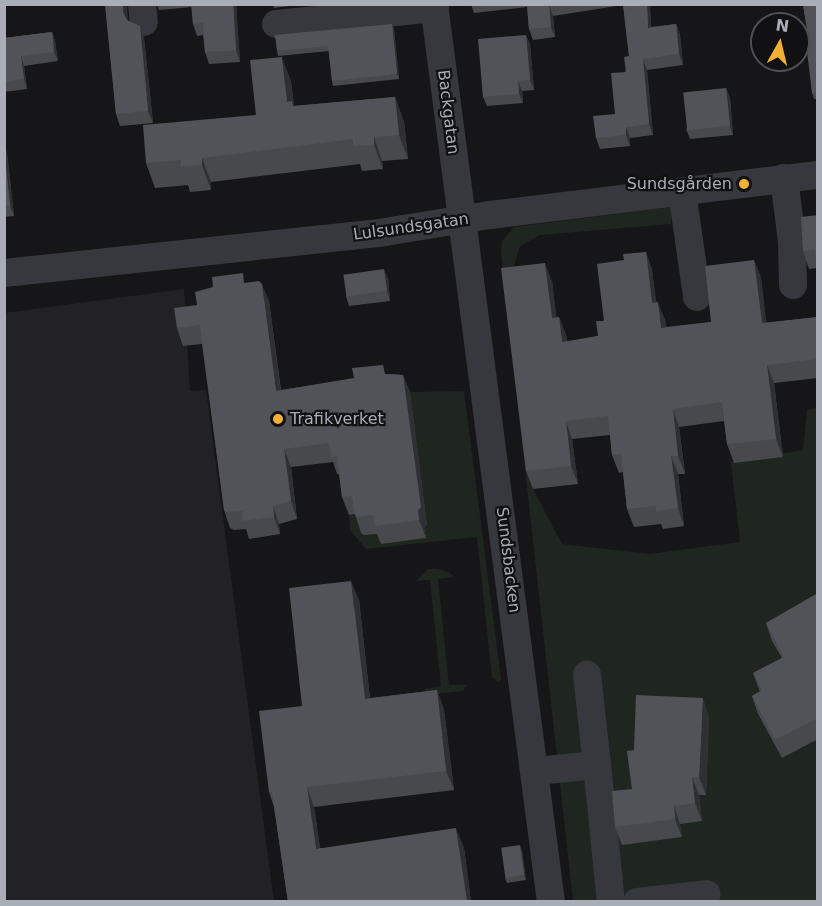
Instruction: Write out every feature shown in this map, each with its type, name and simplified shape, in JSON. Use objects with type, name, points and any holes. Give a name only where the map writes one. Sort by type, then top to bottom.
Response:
[{"type":"street","points":[[276,24],[434,6]]},
{"type":"street","name":"Backgatan","points":[[434,6],[463,220]]},
{"type":"street","name":"Lulsundsgatan","points":[[4,273],[374,233],[682,190],[818,175]]},
{"type":"street","points":[[784,178],[792,241],[793,285]]},
{"type":"street","points":[[682,190],[697,297]]},
{"type":"street","name":"Sundsbacken","points":[[463,220],[536,771],[551,902]]},
{"type":"street","points":[[587,675],[611,902]]},
{"type":"street","points":[[536,771],[597,765]]},
{"type":"street","points":[[637,902],[707,894]]},
{"type":"shaded area","points":[[671,207],[671,224],[540,235],[520,246],[508,286],[533,489],[562,544],[649,554],[740,542],[731,462],[803,450],[807,410],[817,408],[817,901],[573,901],[501,252],[502,241],[514,227]]},
{"type":"shaded area","points":[[184,289],[190,391],[206,390],[274,901],[5,901],[4,313]]},
{"type":"shaded area","points":[[464,391],[501,679],[499,682],[492,678],[477,537],[366,549],[350,530],[349,515],[359,514],[365,535],[380,533],[425,538],[424,528],[427,524],[410,392]]},
{"type":"shaded area","points":[[428,569],[449,572],[454,577],[438,579],[449,685],[467,685],[463,691],[428,695],[424,689],[441,686],[430,580],[416,581]]},
{"type":"building","points":[[105,4],[123,4],[123,12],[127,20],[140,26],[148,111],[116,114]]},
{"type":"building","points":[[191,4],[233,4],[236,50],[205,52],[203,23],[193,24]]},
{"type":"building","points":[[527,4],[552,4],[549,5],[551,27],[529,29]]},
{"type":"building","points":[[623,4],[647,4],[648,28],[676,24],[679,54],[643,59],[649,124],[626,127],[626,135],[596,138],[593,116],[615,114],[611,73],[626,72],[624,57],[629,56]]},
{"type":"building","points":[[803,4],[818,4],[818,92],[812,93],[809,72],[810,12],[804,12]]},
{"type":"building","points":[[392,24],[397,74],[332,81],[328,46],[277,51],[275,35]]},
{"type":"building","points":[[52,32],[54,52],[21,56],[24,79],[4,82],[4,38]]},
{"type":"building","points":[[526,35],[530,80],[518,81],[519,94],[483,97],[478,39]]},
{"type":"building","points":[[282,57],[287,102],[292,101],[293,106],[395,97],[399,135],[374,137],[374,145],[353,146],[353,139],[202,158],[202,165],[181,167],[181,160],[146,163],[143,125],[256,115],[250,60]]},
{"type":"building","points":[[726,88],[730,126],[687,130],[683,92]]},
{"type":"building","points":[[4,152],[10,206],[4,207]]},
{"type":"building","points":[[818,215],[818,272],[815,250],[803,251],[801,217]]},
{"type":"building","points":[[646,252],[652,303],[658,302],[661,328],[711,322],[705,266],[754,260],[762,323],[818,317],[818,359],[767,365],[776,439],[727,444],[722,402],[673,409],[678,456],[671,456],[678,508],[656,511],[656,506],[627,509],[621,454],[612,455],[608,416],[566,421],[571,466],[526,471],[501,268],[545,263],[552,318],[559,317],[562,342],[598,336],[596,321],[604,321],[597,264],[624,260],[623,254]]},
{"type":"building","points":[[384,269],[387,291],[346,296],[343,275]]},
{"type":"building","points":[[243,273],[244,283],[259,281],[262,284],[276,391],[354,378],[352,368],[383,365],[385,374],[403,375],[421,507],[418,510],[419,520],[375,526],[373,515],[358,517],[355,515],[352,496],[342,497],[337,456],[331,457],[329,443],[284,449],[291,501],[273,506],[274,517],[243,521],[242,511],[227,512],[224,510],[200,325],[177,328],[174,308],[197,305],[195,292],[213,287],[212,277]]},
{"type":"building","points":[[351,581],[365,699],[437,690],[446,771],[307,787],[316,849],[456,828],[467,902],[288,902],[272,792],[269,792],[259,711],[302,706],[289,588]]},
{"type":"building","points":[[818,593],[818,718],[775,740],[752,696],[762,690],[753,673],[784,657],[766,623]]},
{"type":"building","points":[[636,695],[703,698],[699,777],[692,777],[695,803],[674,806],[675,819],[615,827],[612,791],[632,789],[627,751],[634,750]]},
{"type":"building","points":[[520,845],[524,875],[505,877],[501,848]]},
{"type":"place","name":"Sundsgården","points":[[744,184]]},
{"type":"place","name":"Trafikverket","points":[[278,419]]}]
